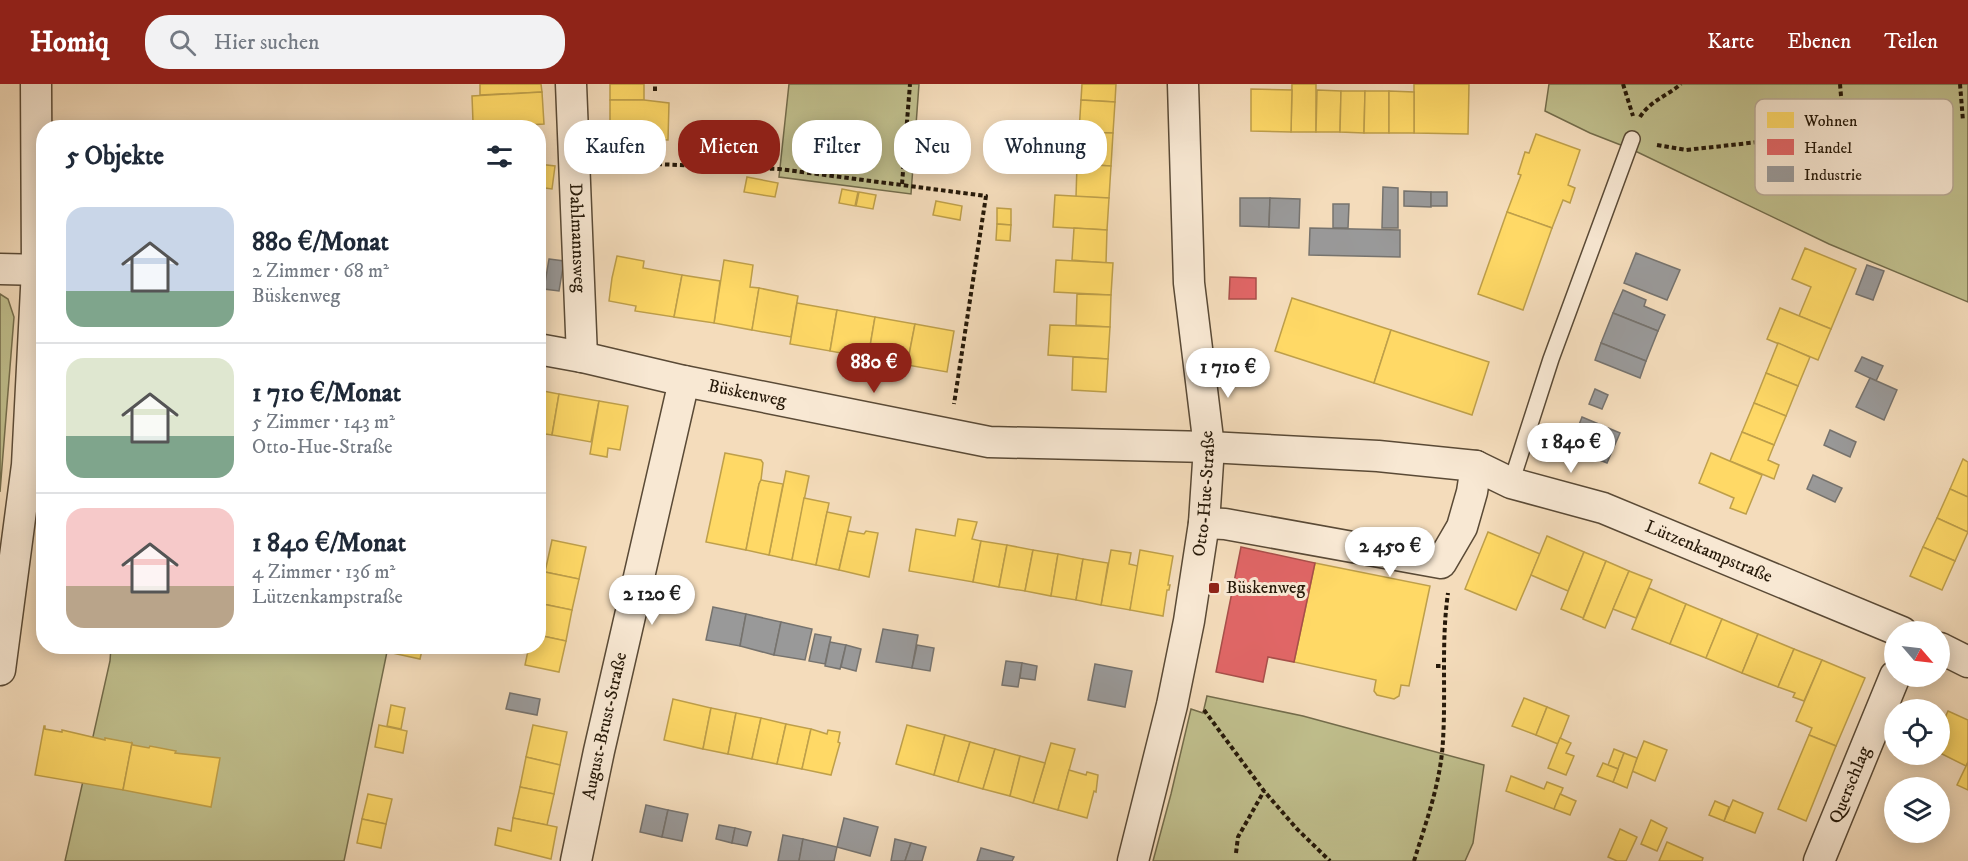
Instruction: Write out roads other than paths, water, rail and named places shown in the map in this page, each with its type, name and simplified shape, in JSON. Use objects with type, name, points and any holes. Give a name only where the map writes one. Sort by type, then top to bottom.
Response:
[{"type":"street","points":[[36,84],[37,120]]},
{"type":"street","name":"Dahlmannsweg","points":[[571,84],[582,357]]},
{"type":"street","name":"Otto-Hue-Straße","points":[[1133,861],[1177,686],[1204,523],[1209,447],[1189,283],[1183,84]]},
{"type":"street","points":[[0,269],[36,269]]},
{"type":"street","points":[[0,670],[27,465],[36,329]]},
{"type":"street","name":"Büskenweg","points":[[546,350],[684,381],[989,442],[1209,447]]},
{"type":"street","name":"August-Brust-Straße","points":[[576,861],[684,381]]},
{"type":"street","name":"Lützenkampstraße","points":[[1209,447],[1372,463],[1476,466],[1511,483],[1603,508],[1884,625]]},
{"type":"street","points":[[1204,523],[1337,539],[1441,563],[1462,527],[1472,492],[1476,466]]},
{"type":"street","points":[[1950,653],[1968,662]]},
{"type":"street","name":"Querschlag","points":[[1820,861],[1891,687]]},
{"type":"lane","points":[[1511,483],[1551,359],[1632,139]]},
{"type":"place","name":"Büskenweg","points":[[1214,588]]}]
